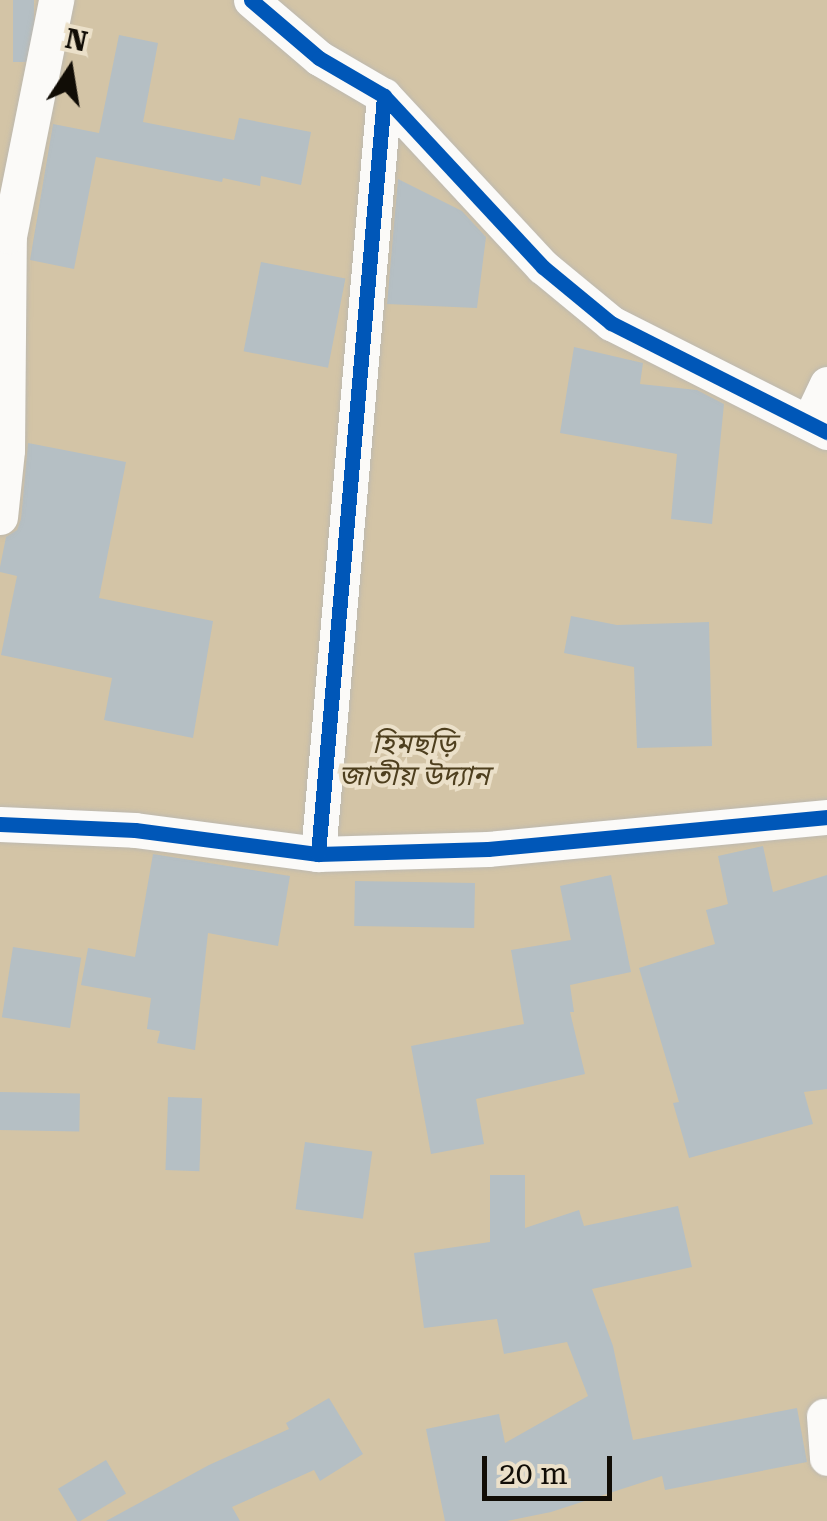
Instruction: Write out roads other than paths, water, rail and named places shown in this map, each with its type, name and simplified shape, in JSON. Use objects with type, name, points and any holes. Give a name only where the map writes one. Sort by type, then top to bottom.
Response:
[{"type":"street","points":[[0,517],[7,450],[10,236],[56,0]]},
{"type":"street","points":[[250,0],[318,58],[384,96],[543,268],[611,323],[818,427],[827,384]]},
{"type":"street","points":[[318,854],[384,96]]},
{"type":"street","points":[[0,824],[135,830],[318,854],[488,849],[827,817]]},
{"type":"street","points":[[824,1416],[827,1458]]},
{"type":"park label","name":"হিমছড়ি জাতীয় উদ্যান","points":[[414,760]]}]
